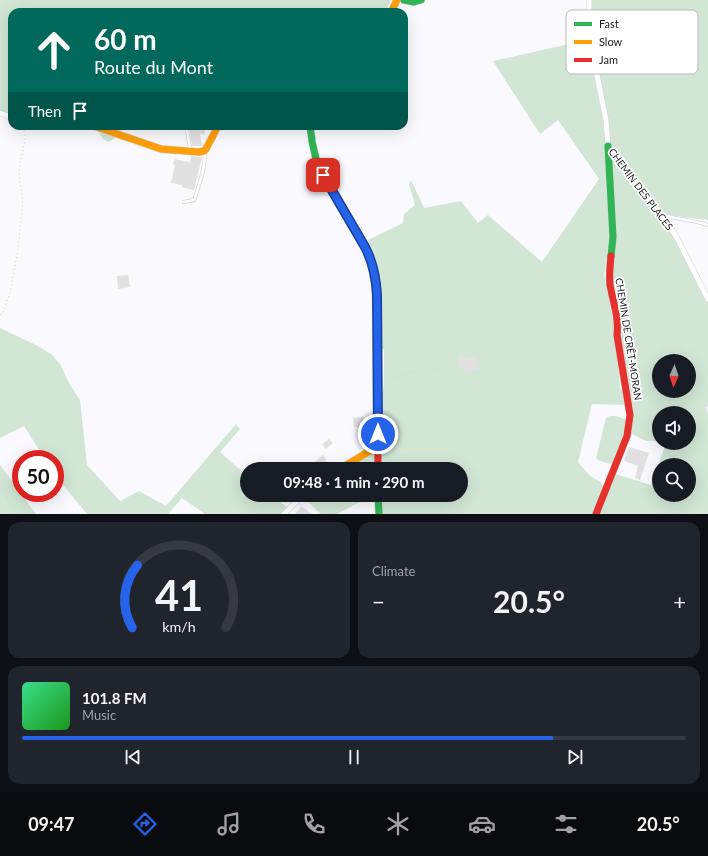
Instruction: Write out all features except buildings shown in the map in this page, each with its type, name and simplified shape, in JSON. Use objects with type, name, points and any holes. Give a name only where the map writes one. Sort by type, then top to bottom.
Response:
[{"type":"street","points":[[404,0],[411,2],[421,0]]},
{"type":"street","name":"CHEMIN DES PLACES","points":[[597,74],[606,120],[608,146],[625,165],[640,189],[662,215],[676,236],[708,298]]},
{"type":"street","points":[[105,130],[161,150],[191,152],[204,151],[216,130]]},
{"type":"street","points":[[311,130],[313,148],[320,169],[363,243],[374,271],[377,295],[378,462]]},
{"type":"street","name":"CHEMIN DE CRÊT-MORAN","points":[[596,514],[627,436],[630,415],[617,335],[618,324],[609,274],[613,237],[608,146]]},
{"type":"street","points":[[353,462],[369,450],[378,447]]},
{"type":"street","points":[[284,514],[297,502]]},
{"type":"street","points":[[378,502],[379,514]]},
{"type":"lane","points":[[187,130],[191,152]]},
{"type":"lane","points":[[184,202],[194,200],[205,159],[204,151]]},
{"type":"lane","points":[[662,215],[708,225]]},
{"type":"path","points":[[0,315],[4,312],[10,293],[18,242],[23,200],[20,163],[25,141],[25,130]]},
{"type":"path","points":[[377,383],[408,374],[443,369],[455,363]]},
{"type":"path","points":[[0,479],[13,514]]},
{"type":"green space","points":[[0,0],[391,0],[387,8],[8,8],[8,114],[0,111]]},
{"type":"green space","points":[[591,0],[708,0],[708,220],[666,215],[643,190],[610,146],[597,74],[698,74],[698,10],[591,10]]},
{"type":"green space","points":[[566,45],[566,74],[594,74],[603,120],[607,164],[610,236],[604,275],[615,330],[620,388],[625,395],[625,405],[592,404],[578,462],[590,476],[601,482],[603,487],[593,514],[382,514],[382,502],[468,502],[468,462],[382,462],[381,396],[384,386],[384,349],[381,348],[380,286],[377,265],[368,240],[403,223],[404,214],[415,205],[409,184],[411,180],[424,208],[461,201],[478,223],[488,215],[542,262],[599,179],[558,120],[540,134],[493,61]]},
{"type":"green space","points":[[96,130],[120,130],[117,136],[108,142],[103,139]]},
{"type":"green space","points":[[610,153],[624,166],[662,218],[677,241],[708,302],[708,406],[706,407],[708,414],[708,514],[598,514],[612,473],[651,485],[652,482],[652,502],[696,502],[696,458],[661,458],[664,450],[696,450],[696,406],[652,406],[652,441],[646,441],[630,433],[634,414],[620,343],[612,291]]},
{"type":"green space","points":[[0,328],[38,346],[51,354],[60,364],[69,383],[80,400],[87,465],[120,501],[139,491],[166,506],[236,424],[240,429],[220,452],[240,470],[240,502],[280,502],[288,508],[282,514],[205,514],[182,498],[168,514],[87,514],[64,486],[64,450],[39,450],[24,426],[0,438]]},
{"type":"green space","points":[[610,416],[625,419],[626,422],[621,445],[614,462],[610,464],[596,458],[606,418]]},
{"type":"green space","points":[[372,452],[374,455],[374,462],[355,462]]},
{"type":"green space","points":[[0,465],[12,481],[12,502],[27,502],[36,514],[0,514]]},
{"type":"green space","points":[[308,502],[360,502],[337,514],[321,514]]},
{"type":"traffic: fast","points":[[404,0],[414,2],[421,0]]},
{"type":"traffic: fast","points":[[311,130],[316,159],[322,174],[359,236],[370,258],[377,295],[377,318]]},
{"type":"traffic: fast","points":[[608,146],[613,237],[611,256]]},
{"type":"traffic: fast","points":[[378,502],[379,514]]},
{"type":"traffic: slow","points":[[393,8],[397,0]]},
{"type":"traffic: slow","points":[[106,130],[161,149],[199,152],[206,149],[216,130]]},
{"type":"traffic: slow","points":[[352,462],[378,447]]},
{"type":"traffic: jam","points":[[596,514],[627,436],[630,415],[617,335],[616,316],[610,285],[611,256]]},
{"type":"traffic: jam","points":[[377,318],[378,462]]},
{"type":"route","points":[[323,175],[365,247],[370,258],[375,277],[377,295],[378,434]]}]
